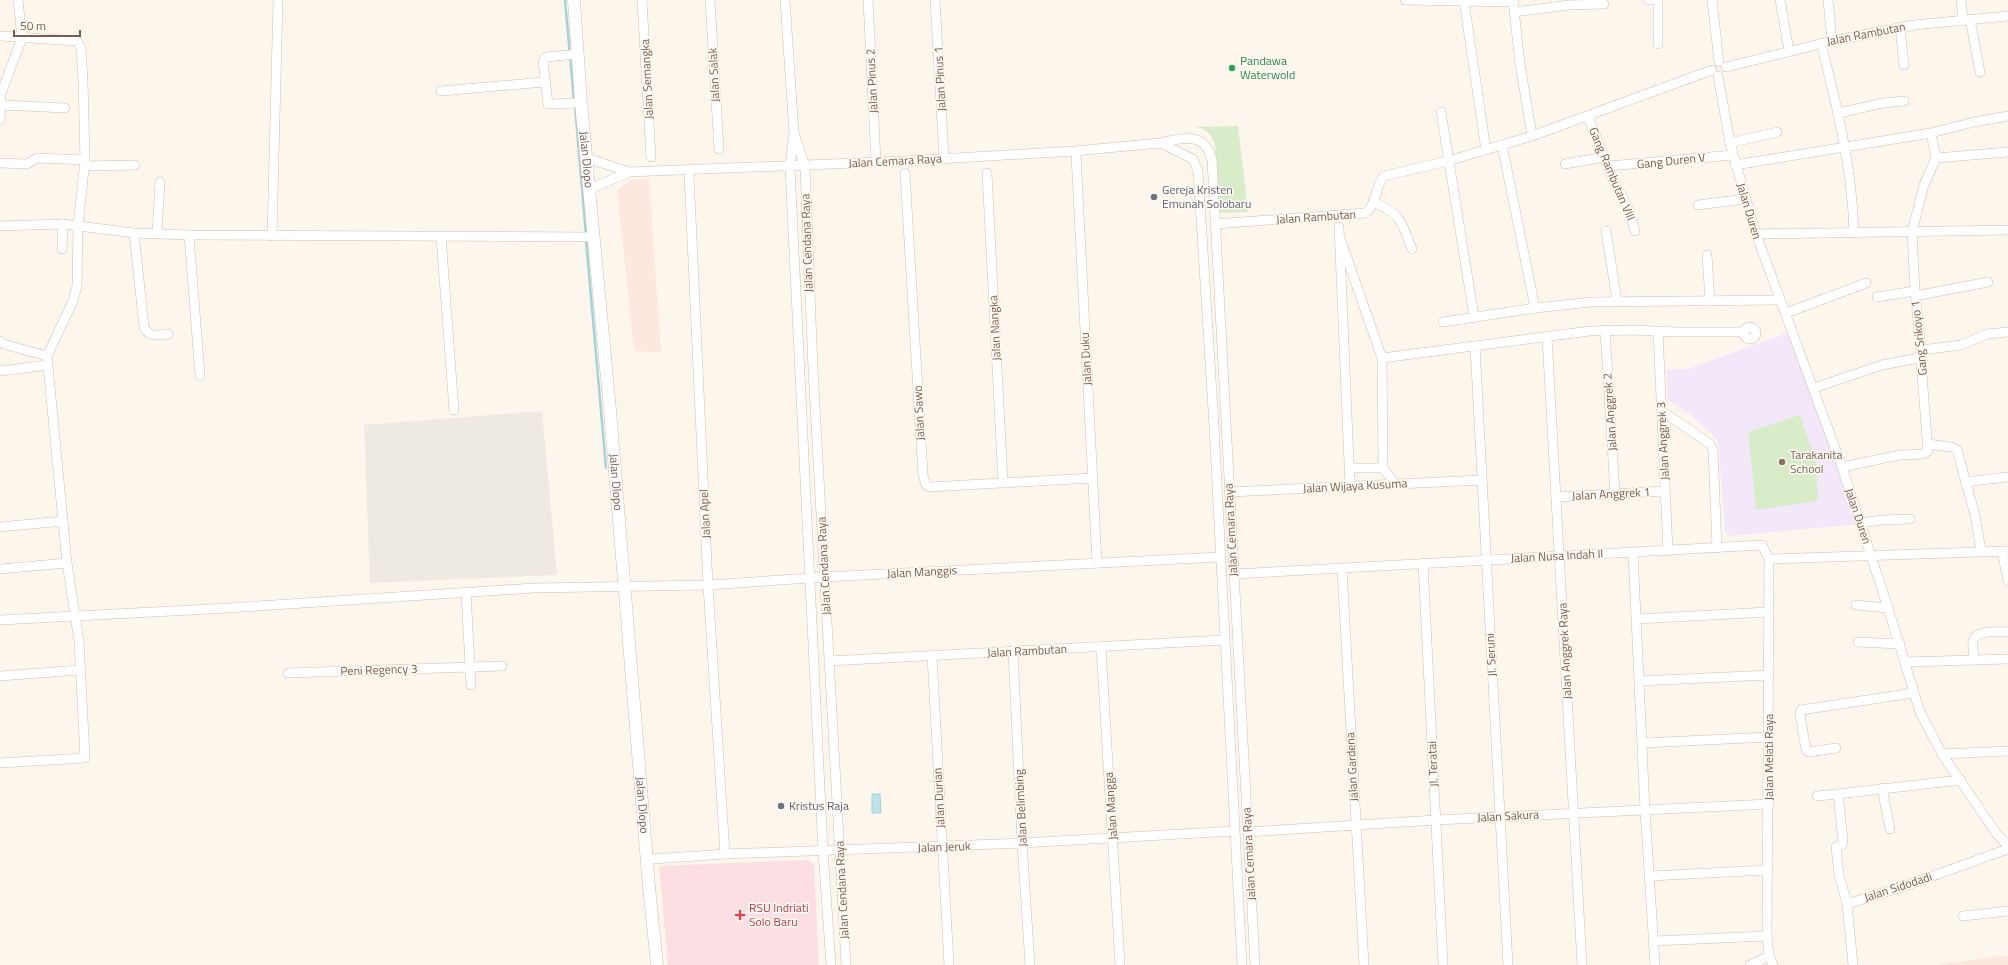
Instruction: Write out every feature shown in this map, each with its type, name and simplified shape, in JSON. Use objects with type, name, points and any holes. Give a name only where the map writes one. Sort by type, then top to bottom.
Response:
[{"type":"street","points":[[0,120],[2,106],[1,94],[22,38],[18,0]]},
{"type":"street","points":[[272,236],[278,0]]},
{"type":"street","name":"Jalan Dlopo","points":[[574,0],[573,55],[576,104],[587,158],[590,189],[589,237],[625,585],[649,887],[657,965]]},
{"type":"street","name":"Jalan Semangka","points":[[642,0],[651,157]]},
{"type":"street","name":"Jalan Salak","points":[[710,0],[718,150]]},
{"type":"street","name":"Jalan Cendana Raya","points":[[786,0],[794,133],[790,167],[823,851],[830,965]]},
{"type":"street","name":"Jalan Pinus 2","points":[[868,0],[876,162]]},
{"type":"street","name":"Jalan Pinus 1","points":[[935,0],[944,158]]},
{"type":"street","points":[[1405,0],[1464,1],[1513,5],[1569,5],[1592,2],[1604,4]]},
{"type":"street","points":[[1658,0],[1658,44]]},
{"type":"street","points":[[1712,0],[1725,74],[1715,73],[1714,65],[1723,65]]},
{"type":"street","points":[[1780,0],[1789,51]]},
{"type":"street","points":[[1828,0],[1832,41]]},
{"type":"street","points":[[1961,0],[1980,72]]},
{"type":"street","points":[[1464,1],[1486,150]]},
{"type":"street","points":[[1513,5],[1520,64],[1532,136]]},
{"type":"street","name":"Jalan Rambutan","points":[[1723,65],[1900,27],[1966,19],[2008,16]]},
{"type":"street","points":[[1900,27],[1904,65]]},
{"type":"street","points":[[0,36],[72,40],[79,43],[83,81],[85,163],[78,226],[78,273],[73,301],[47,360],[67,563],[79,641],[85,758],[0,763]]},
{"type":"street","points":[[1821,43],[1846,147],[1852,192],[1854,233]]},
{"type":"street","points":[[573,55],[544,58],[544,82],[548,104],[576,104]]},
{"type":"street","name":"Jalan Rambutan","points":[[1215,224],[1363,213],[1370,210],[1384,176],[1448,161],[1532,136],[1715,73]]},
{"type":"street","name":"Jalan Duren","points":[[1715,73],[1733,155],[1756,234],[1842,467],[1900,644],[1913,692],[1923,718],[1942,754],[1996,833],[2008,846]]},
{"type":"street","points":[[441,91],[544,82]]},
{"type":"street","points":[[1839,113],[1883,103],[1904,101]]},
{"type":"street","points":[[2,106],[65,108]]},
{"type":"street","points":[[1441,112],[1474,317]]},
{"type":"street","points":[[1736,165],[1789,155],[1931,133],[1974,122],[2008,116]]},
{"type":"street","name":"Gang Rambutan VIII","points":[[1588,117],[1620,194],[1628,208],[1636,231]]},
{"type":"street","points":[[1730,143],[1777,132]]},
{"type":"street","name":"Jalan Cendana Raya","points":[[794,133],[804,166],[813,369],[846,965]]},
{"type":"street","points":[[1931,133],[1936,158],[2008,152]]},
{"type":"street","name":"Jalan Cemara Raya","points":[[629,172],[790,167],[1076,151],[1160,143],[1182,138],[1191,138],[1201,141],[1208,149],[1212,160],[1255,965]]},
{"type":"street","name":"Jalan Cemara Raya","points":[[1160,143],[1190,157],[1196,164],[1198,171],[1214,426],[1242,965]]},
{"type":"street","points":[[1502,145],[1535,308]]},
{"type":"street","name":"Jalan Duku","points":[[1076,155],[1097,563]]},
{"type":"street","name":"Gang Duren V","points":[[1608,166],[1733,155]]},
{"type":"street","points":[[1565,164],[1604,157]]},
{"type":"street","points":[[0,163],[27,164],[37,158],[85,163],[135,165]]},
{"type":"street","points":[[587,158],[629,172]]},
{"type":"street","name":"Gang Srikoyo 1","points":[[1928,444],[1915,294],[1912,232],[1924,185],[1936,158]]},
{"type":"street","points":[[590,189],[629,172]]},
{"type":"street","name":"Jalan Sawo","points":[[905,173],[924,481],[930,487],[1092,478]]},
{"type":"street","name":"Jalan Nangka","points":[[987,173],[1003,483]]},
{"type":"street","name":"Jalan Apel","points":[[689,174],[708,585],[725,854]]},
{"type":"street","points":[[157,234],[160,182]]},
{"type":"street","points":[[1698,205],[1746,199]]},
{"type":"street","points":[[1373,202],[1387,208],[1399,218],[1412,249]]},
{"type":"street","points":[[1201,212],[1214,212]]},
{"type":"street","points":[[62,249],[63,224]]},
{"type":"street","points":[[0,226],[63,224],[134,233],[189,235],[589,237]]},
{"type":"street","points":[[1339,227],[1350,486]]},
{"type":"street","points":[[1756,234],[2008,230]]},
{"type":"street","points":[[1606,231],[1617,301]]},
{"type":"street","points":[[134,233],[144,327],[147,334],[150,335],[168,334]]},
{"type":"street","points":[[189,235],[200,376]]},
{"type":"street","points":[[441,237],[454,410]]},
{"type":"street","points":[[1340,241],[1382,358],[1383,468],[1395,484]]},
{"type":"street","points":[[1707,255],[1710,301]]},
{"type":"street","points":[[1877,297],[1915,294],[1988,282]]},
{"type":"street","points":[[1786,313],[1866,284]]},
{"type":"street","points":[[1443,322],[1535,308],[1617,301],[1780,300]]},
{"type":"street","points":[[1382,358],[1605,330],[1658,332],[1744,332]]},
{"type":"street","name":"Jalan Anggrek 2","points":[[1605,330],[1615,494]]},
{"type":"street","name":"Jalan Anggrek 3","points":[[1658,332],[1668,551]]},
{"type":"street","points":[[1814,388],[1888,363],[1961,345],[1987,334],[2008,332]]},
{"type":"street","name":"Jalan Anggrek Raya","points":[[1547,337],[1582,965]]},
{"type":"street","points":[[0,341],[3,344],[47,360]]},
{"type":"street","name":"Jl. Seruni","points":[[1474,346],[1508,965]]},
{"type":"street","points":[[0,371],[47,360]]},
{"type":"street","points":[[800,370],[813,369]]},
{"type":"street","points":[[1662,411],[1710,444],[1713,450],[1717,548]]},
{"type":"street","points":[[1214,426],[1226,426]]},
{"type":"street","points":[[1842,467],[1900,455],[1924,454],[1928,451],[1928,444],[1951,447],[1957,450],[1975,515],[1981,551]]},
{"type":"street","points":[[1350,468],[1383,468]]},
{"type":"street","points":[[1965,482],[2008,477]]},
{"type":"street","name":"Jalan Wijaya Kusuma","points":[[1229,492],[1482,480]]},
{"type":"street","name":"Jalan Anggrek 1","points":[[1556,497],[1665,491]]},
{"type":"street","points":[[1861,523],[1882,520],[1910,519]]},
{"type":"street","points":[[0,527],[63,521]]},
{"type":"street","name":"Jalan Nusa Indah II","points":[[1234,574],[1762,545],[1769,558]]},
{"type":"street","points":[[1769,558],[2005,551],[2008,581]]},
{"type":"street","points":[[1633,553],[1645,810],[1655,965]]},
{"type":"street","name":"Jalan Manggis","points":[[0,620],[75,617],[534,588],[625,585],[708,585],[824,577],[1220,557]]},
{"type":"street","name":"Jalan Melati Raya","points":[[1769,558],[1769,804],[1767,936],[1769,956]]},
{"type":"street","points":[[0,569],[67,563]]},
{"type":"street","name":"Jl. Teratai","points":[[1423,563],[1443,965]]},
{"type":"street","name":"Jalan Gardena","points":[[1342,569],[1364,965]]},
{"type":"street","points":[[466,592],[471,685]]},
{"type":"street","points":[[1856,605],[1888,608]]},
{"type":"street","points":[[1636,619],[1769,612]]},
{"type":"street","points":[[1974,660],[1973,640],[1976,636],[1980,633],[2008,632]]},
{"type":"street","name":"Jalan Rambutan","points":[[829,661],[1224,640]]},
{"type":"street","points":[[1858,642],[1900,644]]},
{"type":"street","name":"Jalan Mangga","points":[[1101,647],[1120,965]]},
{"type":"street","name":"Jalan Belimbing","points":[[1013,651],[1022,843],[1030,965]]},
{"type":"street","name":"Jalan Durian","points":[[932,656],[948,965]]},
{"type":"street","points":[[1905,662],[2008,659]]},
{"type":"street","name":"Peni Regency 3","points":[[288,673],[502,666]]},
{"type":"street","points":[[0,676],[80,670]]},
{"type":"street","points":[[1640,681],[1769,675]]},
{"type":"street","points":[[1227,686],[1240,685]]},
{"type":"street","points":[[1836,748],[1809,752],[1806,750],[1800,714],[1801,710],[1913,692]]},
{"type":"street","points":[[1643,743],[1769,737]]},
{"type":"street","points":[[1942,754],[2008,751]]},
{"type":"street","points":[[1817,796],[1961,780]]},
{"type":"street","points":[[1882,788],[1890,829]]},
{"type":"street","points":[[1838,794],[1843,841],[1842,846],[1836,847],[1838,875],[1847,904],[1853,965]]},
{"type":"street","name":"Jalan Sakura","points":[[1248,832],[1355,824],[1769,804]]},
{"type":"street","name":"Jalan Jeruk","points":[[653,859],[725,854],[942,847],[1234,831]]},
{"type":"street","name":"Jalan Sidodadi","points":[[1847,904],[1905,886],[2008,850]]},
{"type":"street","points":[[1650,876],[1768,870]]},
{"type":"street","points":[[1963,916],[2008,911]]},
{"type":"street","points":[[1654,941],[1767,936]]},
{"type":"street","points":[[1750,965],[1769,956],[1774,965]]},
{"type":"shaded area","points":[[649,178],[661,353],[634,351],[617,190],[631,180]]},
{"type":"shaded area","points":[[1792,331],[1861,524],[1730,536],[1725,532],[1718,440],[1692,416],[1668,400],[1666,369],[1688,369]]},
{"type":"shaded area","points":[[542,411],[557,575],[370,583],[364,425]]},
{"type":"shaded area","name":"RSU Indriati Solo Baru","points":[[808,860],[814,865],[819,965],[668,965],[659,866]]},
{"type":"shaded area","points":[[2008,955],[2008,965],[1936,965]]},
{"type":"green space","points":[[1238,126],[1248,212],[1219,213],[1215,145],[1208,133],[1203,129],[1195,127]]},
{"type":"green space","points":[[1800,415],[1816,463],[1818,501],[1756,510],[1748,432]]},
{"type":"water","points":[[872,794],[880,794],[881,813],[872,813]]},
{"type":"waterway","points":[[565,0],[574,101]]},
{"type":"waterway","points":[[575,106],[586,235]]},
{"type":"waterway","points":[[586,240],[606,468]]},
{"type":"place","name":"Pandawa Waterwold","points":[[1232,68]]},
{"type":"place","name":"Gereja Kristen Emunah Solobaru","points":[[1154,197]]},
{"type":"place","name":"Tarakanita School","points":[[1782,462]]},
{"type":"place","name":"Kristus Raja","points":[[781,806]]},
{"type":"place","name":"RSU Indriati Solo Baru","points":[[740,915]]}]
